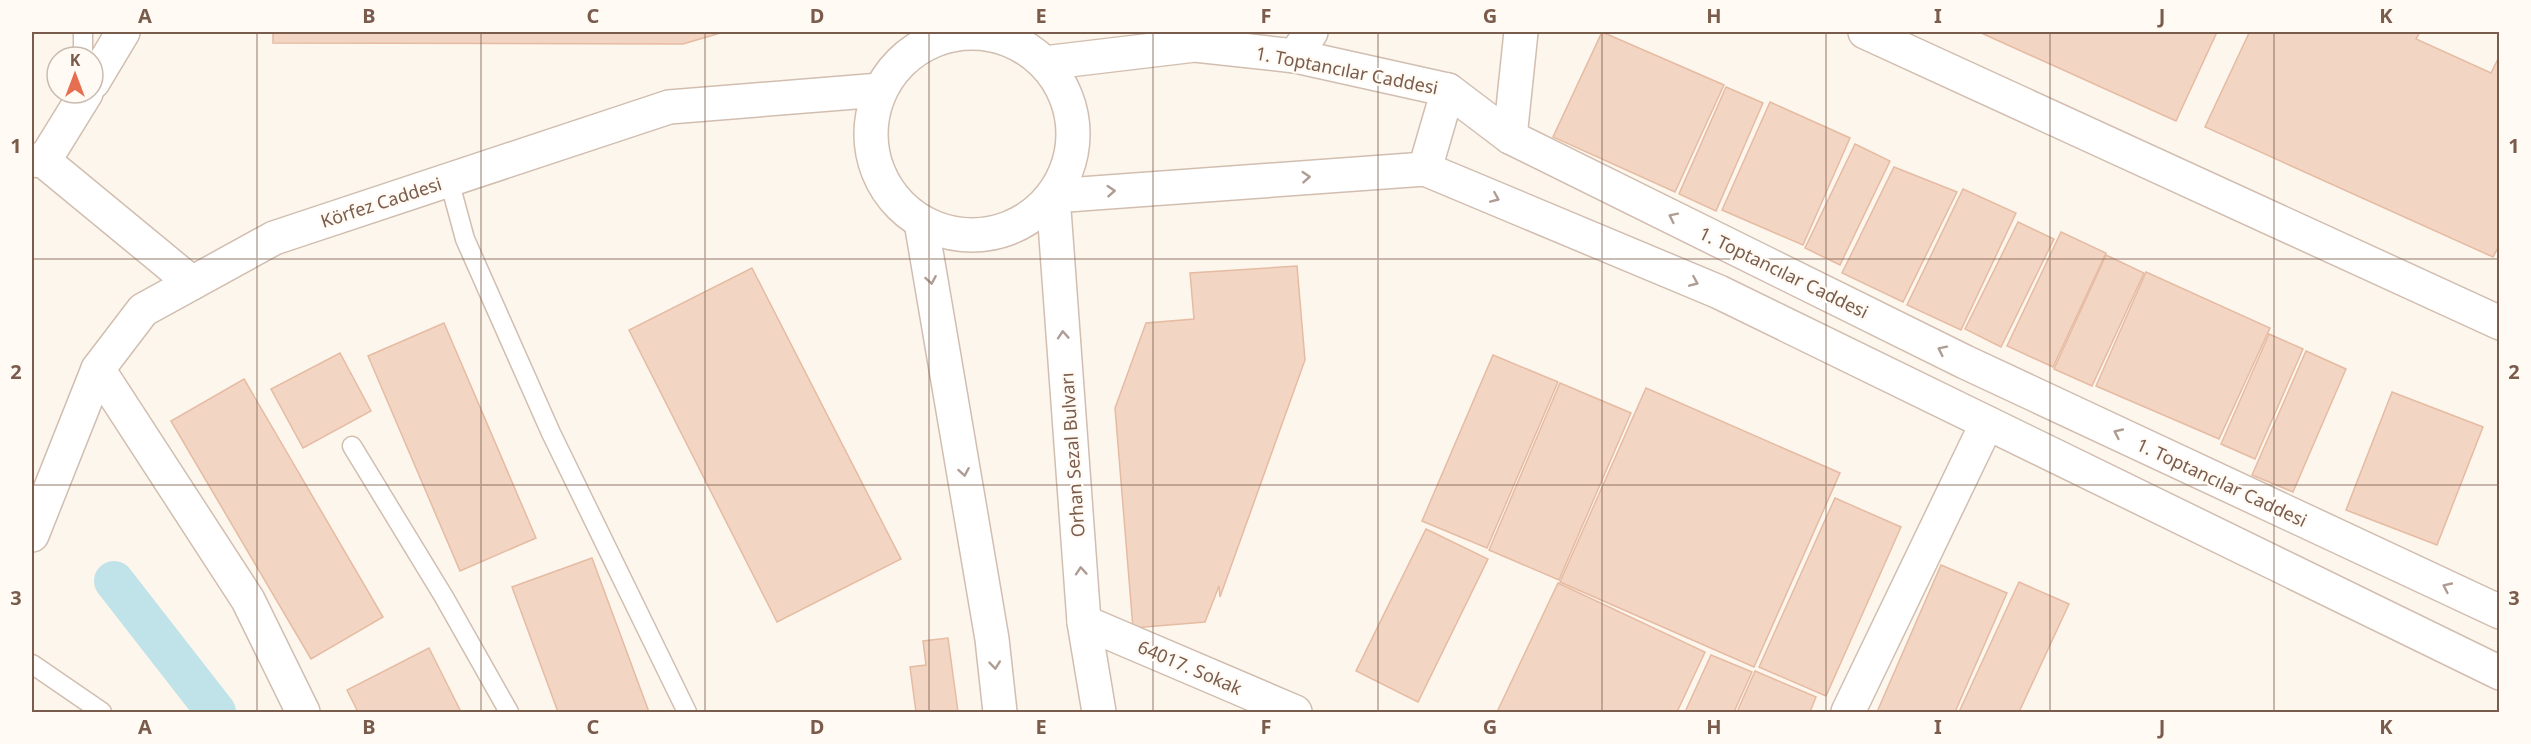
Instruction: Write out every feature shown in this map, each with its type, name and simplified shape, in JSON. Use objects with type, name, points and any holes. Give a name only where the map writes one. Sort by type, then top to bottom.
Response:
[{"type":"street","points":[[105,62],[123,32]]},
{"type":"street","points":[[889,77],[924,44],[952,35],[981,33],[1033,48],[1062,86],[1072,113],[1074,142],[1067,170],[1053,196],[1032,216],[1006,230],[978,236],[948,233],[921,222],[897,203],[880,178],[874,159],[871,149],[871,119],[889,77],[897,32]]},
{"type":"street","points":[[1510,137],[1521,32]]},
{"type":"street","points":[[1864,32],[2499,323]]},
{"type":"street","name":"1. Toptancılar Caddesi","points":[[1033,48],[1197,38],[1303,44],[1448,90],[1510,137],[1965,362],[2499,612]]},
{"type":"street","name":"Körfez Caddesi","points":[[32,535],[98,369],[143,310],[274,238],[669,107],[889,77]]},
{"type":"street","points":[[1425,169],[1448,90]]},
{"type":"street","points":[[77,105],[38,161],[192,283]]},
{"type":"street","points":[[1053,196],[1425,169],[1719,292],[2499,673]]},
{"type":"street","name":"Orhan Sezal Bulvarı","points":[[1053,196],[1084,622],[1099,712]]},
{"type":"street","points":[[921,222],[992,639],[1000,712]]},
{"type":"street","points":[[98,369],[248,600],[303,712]]},
{"type":"street","points":[[1848,712],[1987,423]]},
{"type":"street","name":"64017. Sokak","points":[[1084,622],[1295,712]]},
{"type":"lane","points":[[449,180],[465,239],[532,390],[687,712]]},
{"type":"lane","points":[[352,446],[444,597],[509,712]]},
{"type":"lane","points":[[32,664],[102,712]]},
{"type":"building","points":[[273,32],[724,32],[683,44],[273,43]]},
{"type":"building","points":[[1602,32],[1724,85],[1675,192],[1553,137]]},
{"type":"building","points":[[1979,32],[2217,32],[2176,121]]},
{"type":"building","points":[[2246,32],[2420,32],[2416,39],[2491,73],[2500,55],[2500,244],[2493,257],[2205,127],[2249,33]]},
{"type":"building","points":[[1726,87],[1763,103],[1716,211],[1679,194]]},
{"type":"building","points":[[1770,102],[1850,138],[1803,245],[1722,210]]},
{"type":"building","points":[[1855,144],[1890,161],[1840,265],[1805,248]]},
{"type":"building","points":[[1894,167],[1957,192],[1903,302],[1842,273]]},
{"type":"building","points":[[1963,189],[2016,213],[1961,330],[1907,305]]},
{"type":"building","points":[[2018,222],[2054,239],[2001,347],[1965,329]]},
{"type":"building","points":[[2061,232],[2106,253],[2053,367],[2007,346]]},
{"type":"building","points":[[2106,255],[2144,273],[2092,386],[2054,369]]},
{"type":"building","points":[[1297,266],[1305,360],[1220,597],[1219,586],[1205,622],[1133,628],[1115,408],[1146,323],[1194,319],[1190,273]]},
{"type":"building","points":[[752,268],[901,559],[777,622],[629,330]]},
{"type":"building","points":[[2146,272],[2270,328],[2219,439],[2096,386]]},
{"type":"building","points":[[444,323],[536,538],[460,571],[368,356]]},
{"type":"building","points":[[2269,334],[2303,349],[2255,459],[2221,444]]},
{"type":"building","points":[[2306,351],[2346,369],[2293,492],[2252,475]]},
{"type":"building","points":[[340,353],[371,411],[303,448],[271,389]]},
{"type":"building","points":[[1493,355],[1558,382],[1487,548],[1422,521]]},
{"type":"building","points":[[244,379],[383,617],[311,659],[171,421]]},
{"type":"building","points":[[1560,383],[1631,413],[1559,580],[1489,550]]},
{"type":"building","points":[[1646,388],[1840,473],[1754,667],[1560,582]]},
{"type":"building","points":[[2392,392],[2483,427],[2437,545],[2346,510]]},
{"type":"building","points":[[1835,498],[1901,527],[1826,696],[1759,667]]},
{"type":"building","points":[[1426,529],[1488,559],[1418,702],[1356,671]]},
{"type":"building","points":[[592,558],[649,712],[558,712],[512,587]]},
{"type":"building","points":[[1941,565],[2007,593],[1955,712],[1877,712]]},
{"type":"building","points":[[2019,582],[2069,604],[2019,712],[1959,712]]},
{"type":"building","points":[[1558,583],[1705,652],[1677,712],[1497,712]]},
{"type":"building","points":[[948,638],[958,712],[916,712],[910,667],[926,665],[923,641]]},
{"type":"building","points":[[429,648],[461,712],[358,712],[347,690]]},
{"type":"building","points":[[1711,655],[1752,672],[1734,712],[1685,712]]},
{"type":"building","points":[[1755,671],[1816,697],[1810,712],[1737,712]]},
{"type":"waterway","points":[[114,581],[216,712]]}]
